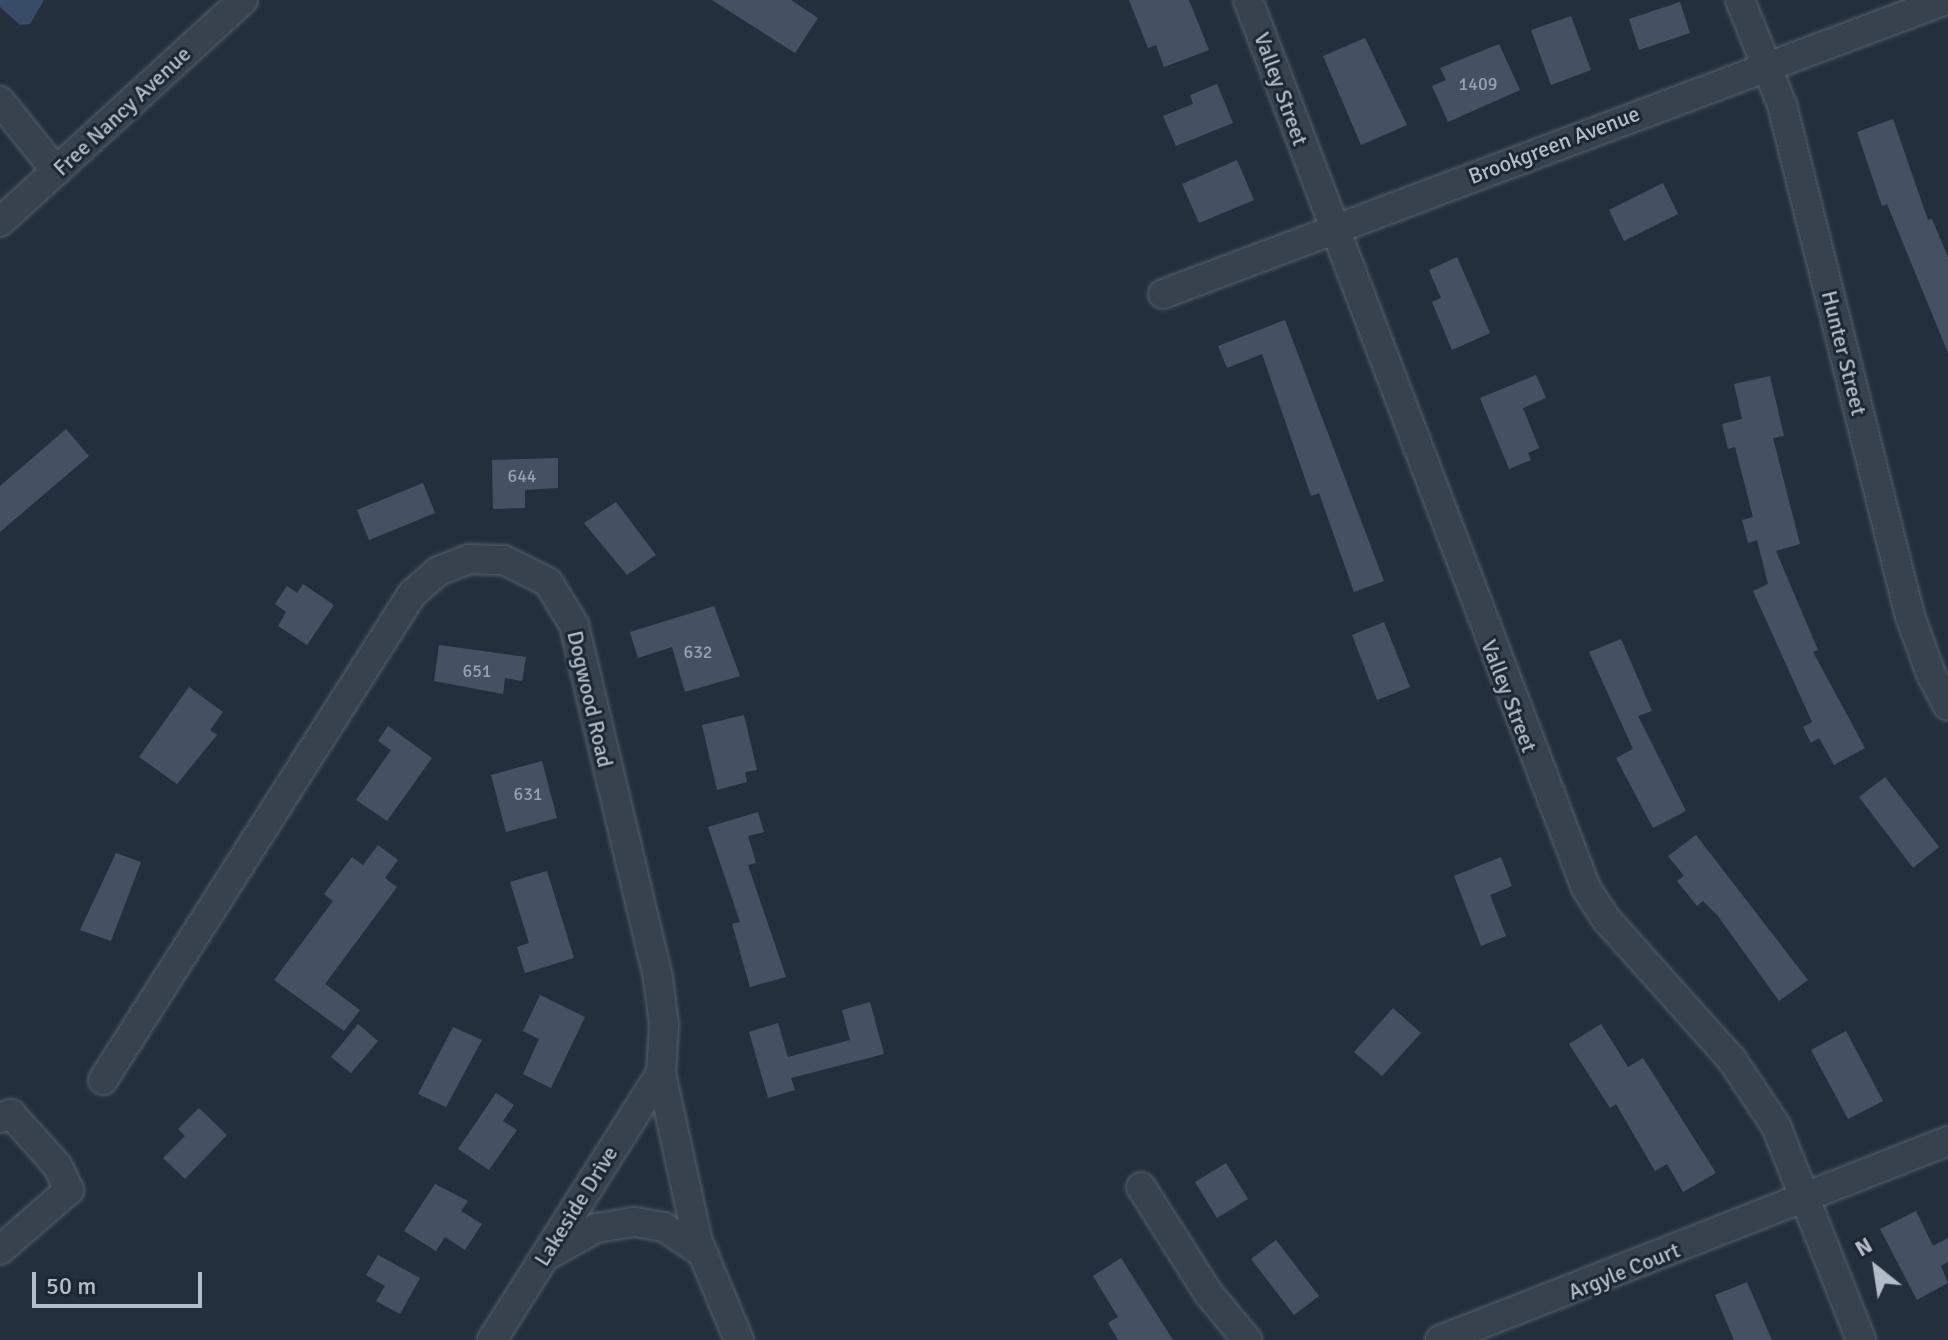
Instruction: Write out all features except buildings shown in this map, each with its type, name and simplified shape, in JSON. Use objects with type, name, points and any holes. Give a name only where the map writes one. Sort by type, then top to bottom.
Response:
[{"type":"street","name":"Free Nancy Avenue","points":[[0,222],[243,0]]},
{"type":"street","name":"Valley Street","points":[[1248,0],[1332,230],[1586,888],[1607,920],[1732,1060],[1776,1126],[1861,1340]]},
{"type":"street","name":"Hunter Street","points":[[1740,0],[1782,105],[1910,616],[1948,706]]},
{"type":"street","name":"Brookgreen Avenue","points":[[1163,294],[1764,65],[1946,0]]},
{"type":"street","points":[[0,101],[56,171]]},
{"type":"street","name":"Dogwood Road","points":[[103,1080],[412,594],[438,571],[470,559],[504,560],[548,582],[574,625],[658,978],[664,1025],[661,1073],[704,1254],[739,1340]]},
{"type":"street","name":"Lakeside Drive","points":[[492,1340],[661,1073]]},
{"type":"street","points":[[0,1118],[11,1114],[57,1165],[69,1190],[0,1250]]},
{"type":"street","name":"Argyle Court","points":[[1440,1340],[1948,1141]]},
{"type":"street","points":[[1141,1187],[1209,1294],[1247,1340]]},
{"type":"street","points":[[545,1256],[596,1228],[635,1222],[664,1227],[704,1254]]},
{"type":"water","points":[[0,0],[44,0],[30,24],[20,25],[0,7]]}]
